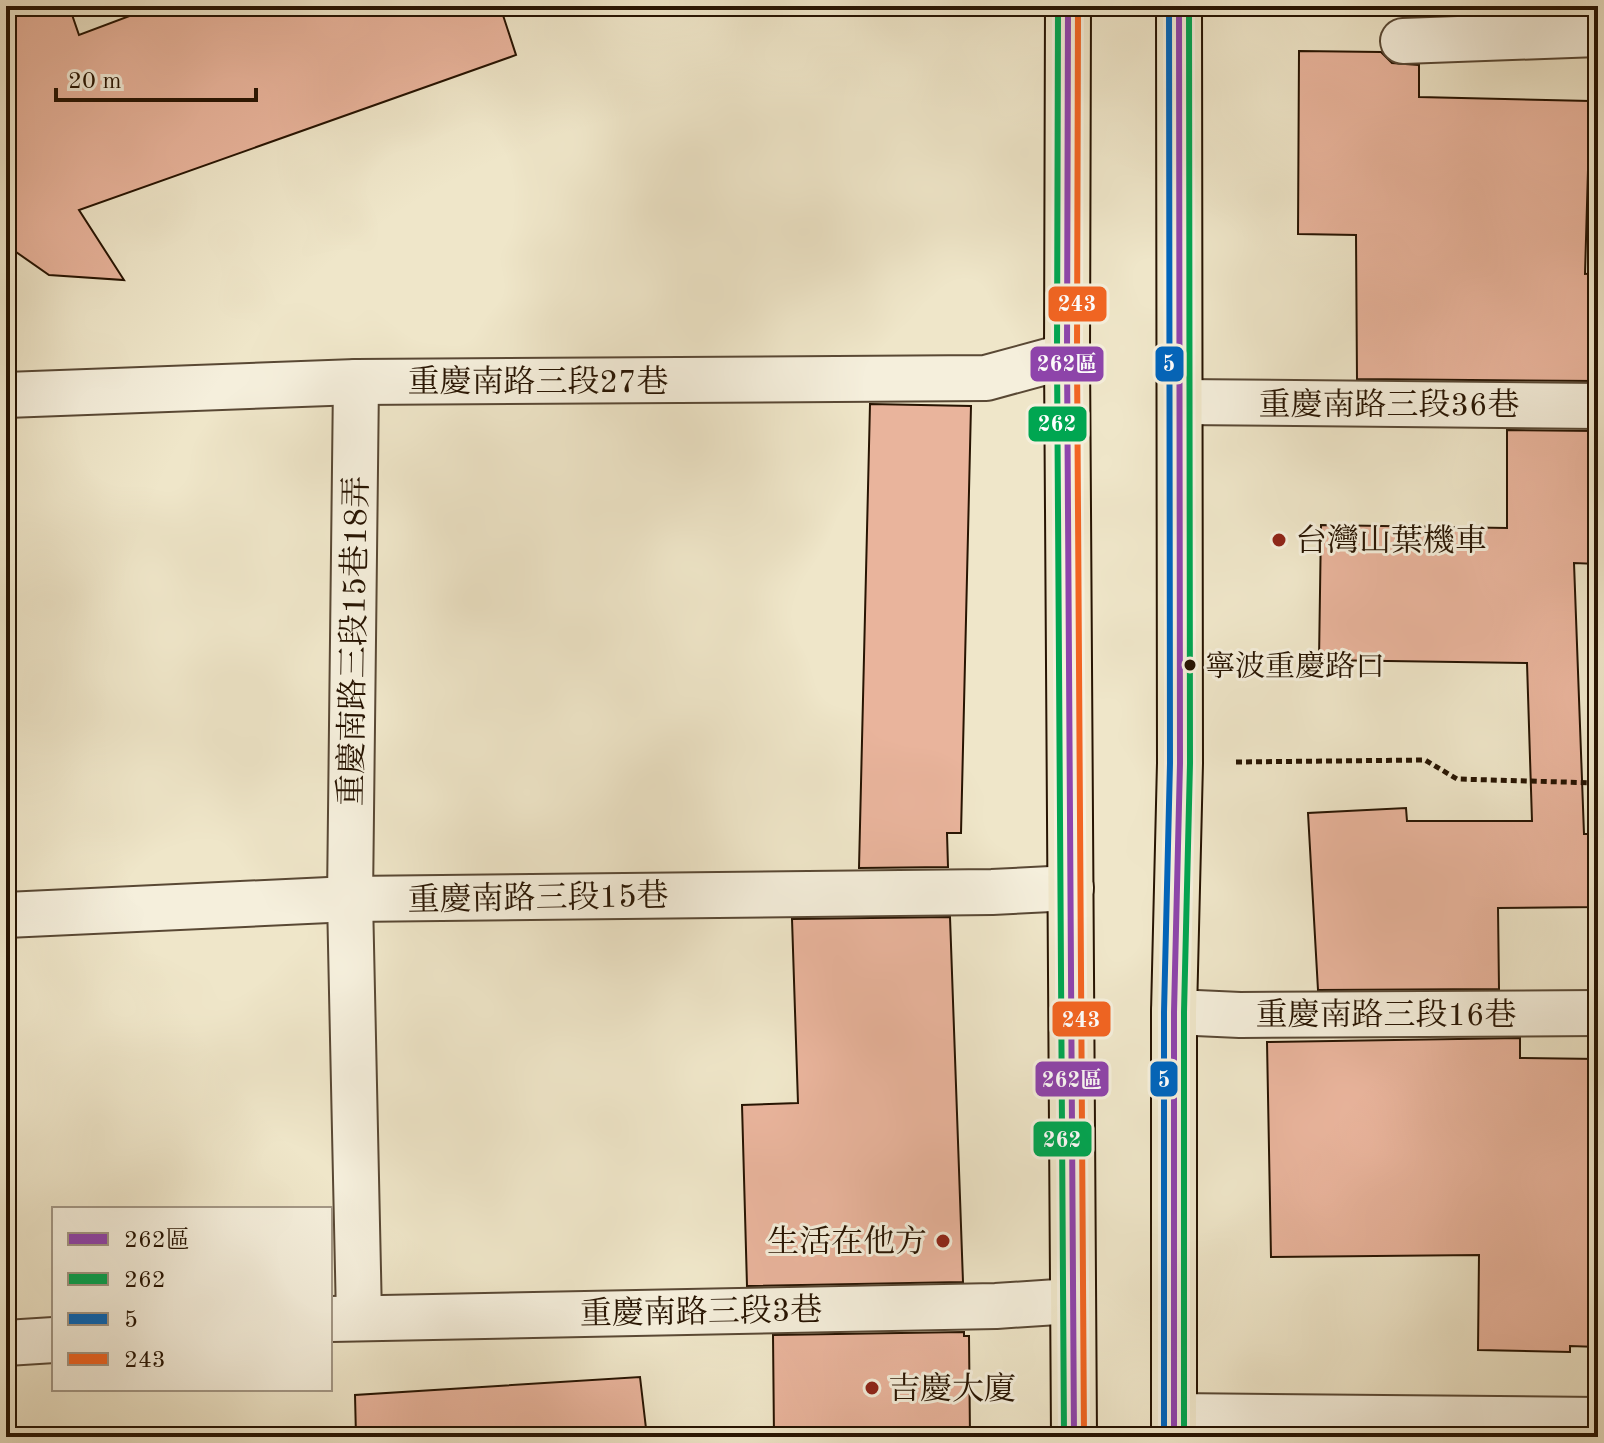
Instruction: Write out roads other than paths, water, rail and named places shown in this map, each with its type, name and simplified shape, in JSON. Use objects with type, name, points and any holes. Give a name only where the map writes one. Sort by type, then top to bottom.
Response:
[{"type":"main road","points":[[1068,6],[1067,356],[1074,1437]]},
{"type":"main road","points":[[1174,1426],[1174,1012],[1180,763],[1179,6]]},
{"type":"lane","points":[[1403,41],[1598,34]]},
{"type":"lane","name":"重慶南路三段27巷","points":[[6,395],[356,382],[986,378],[1067,356]]},
{"type":"lane","name":"重慶南路三段15巷18弄","points":[[345,1318],[356,382]]},
{"type":"lane","name":"重慶南路三段36巷","points":[[1181,402],[1598,406]]},
{"type":"lane","name":"重慶南路三段15巷","points":[[6,915],[350,899],[992,892],[1071,888]]},
{"type":"lane","name":"重慶南路三段16巷","points":[[1174,1012],[1240,1015],[1598,1013]]},
{"type":"lane","name":"重慶南路三段3巷","points":[[345,1318],[980,1306],[1072,1301]]},
{"type":"lane","points":[[6,1343],[52,1340]]},
{"type":"lane","points":[[1174,1426],[1598,1420]]},
{"type":"place","name":"台灣山葉機車","points":[[1279,540]]},
{"type":"place","name":"寧波重慶路口","points":[[1190,665]]},
{"type":"place","name":"生活在他方","points":[[943,1241]]},
{"type":"place","name":"吉慶大廈","points":[[872,1388]]}]
